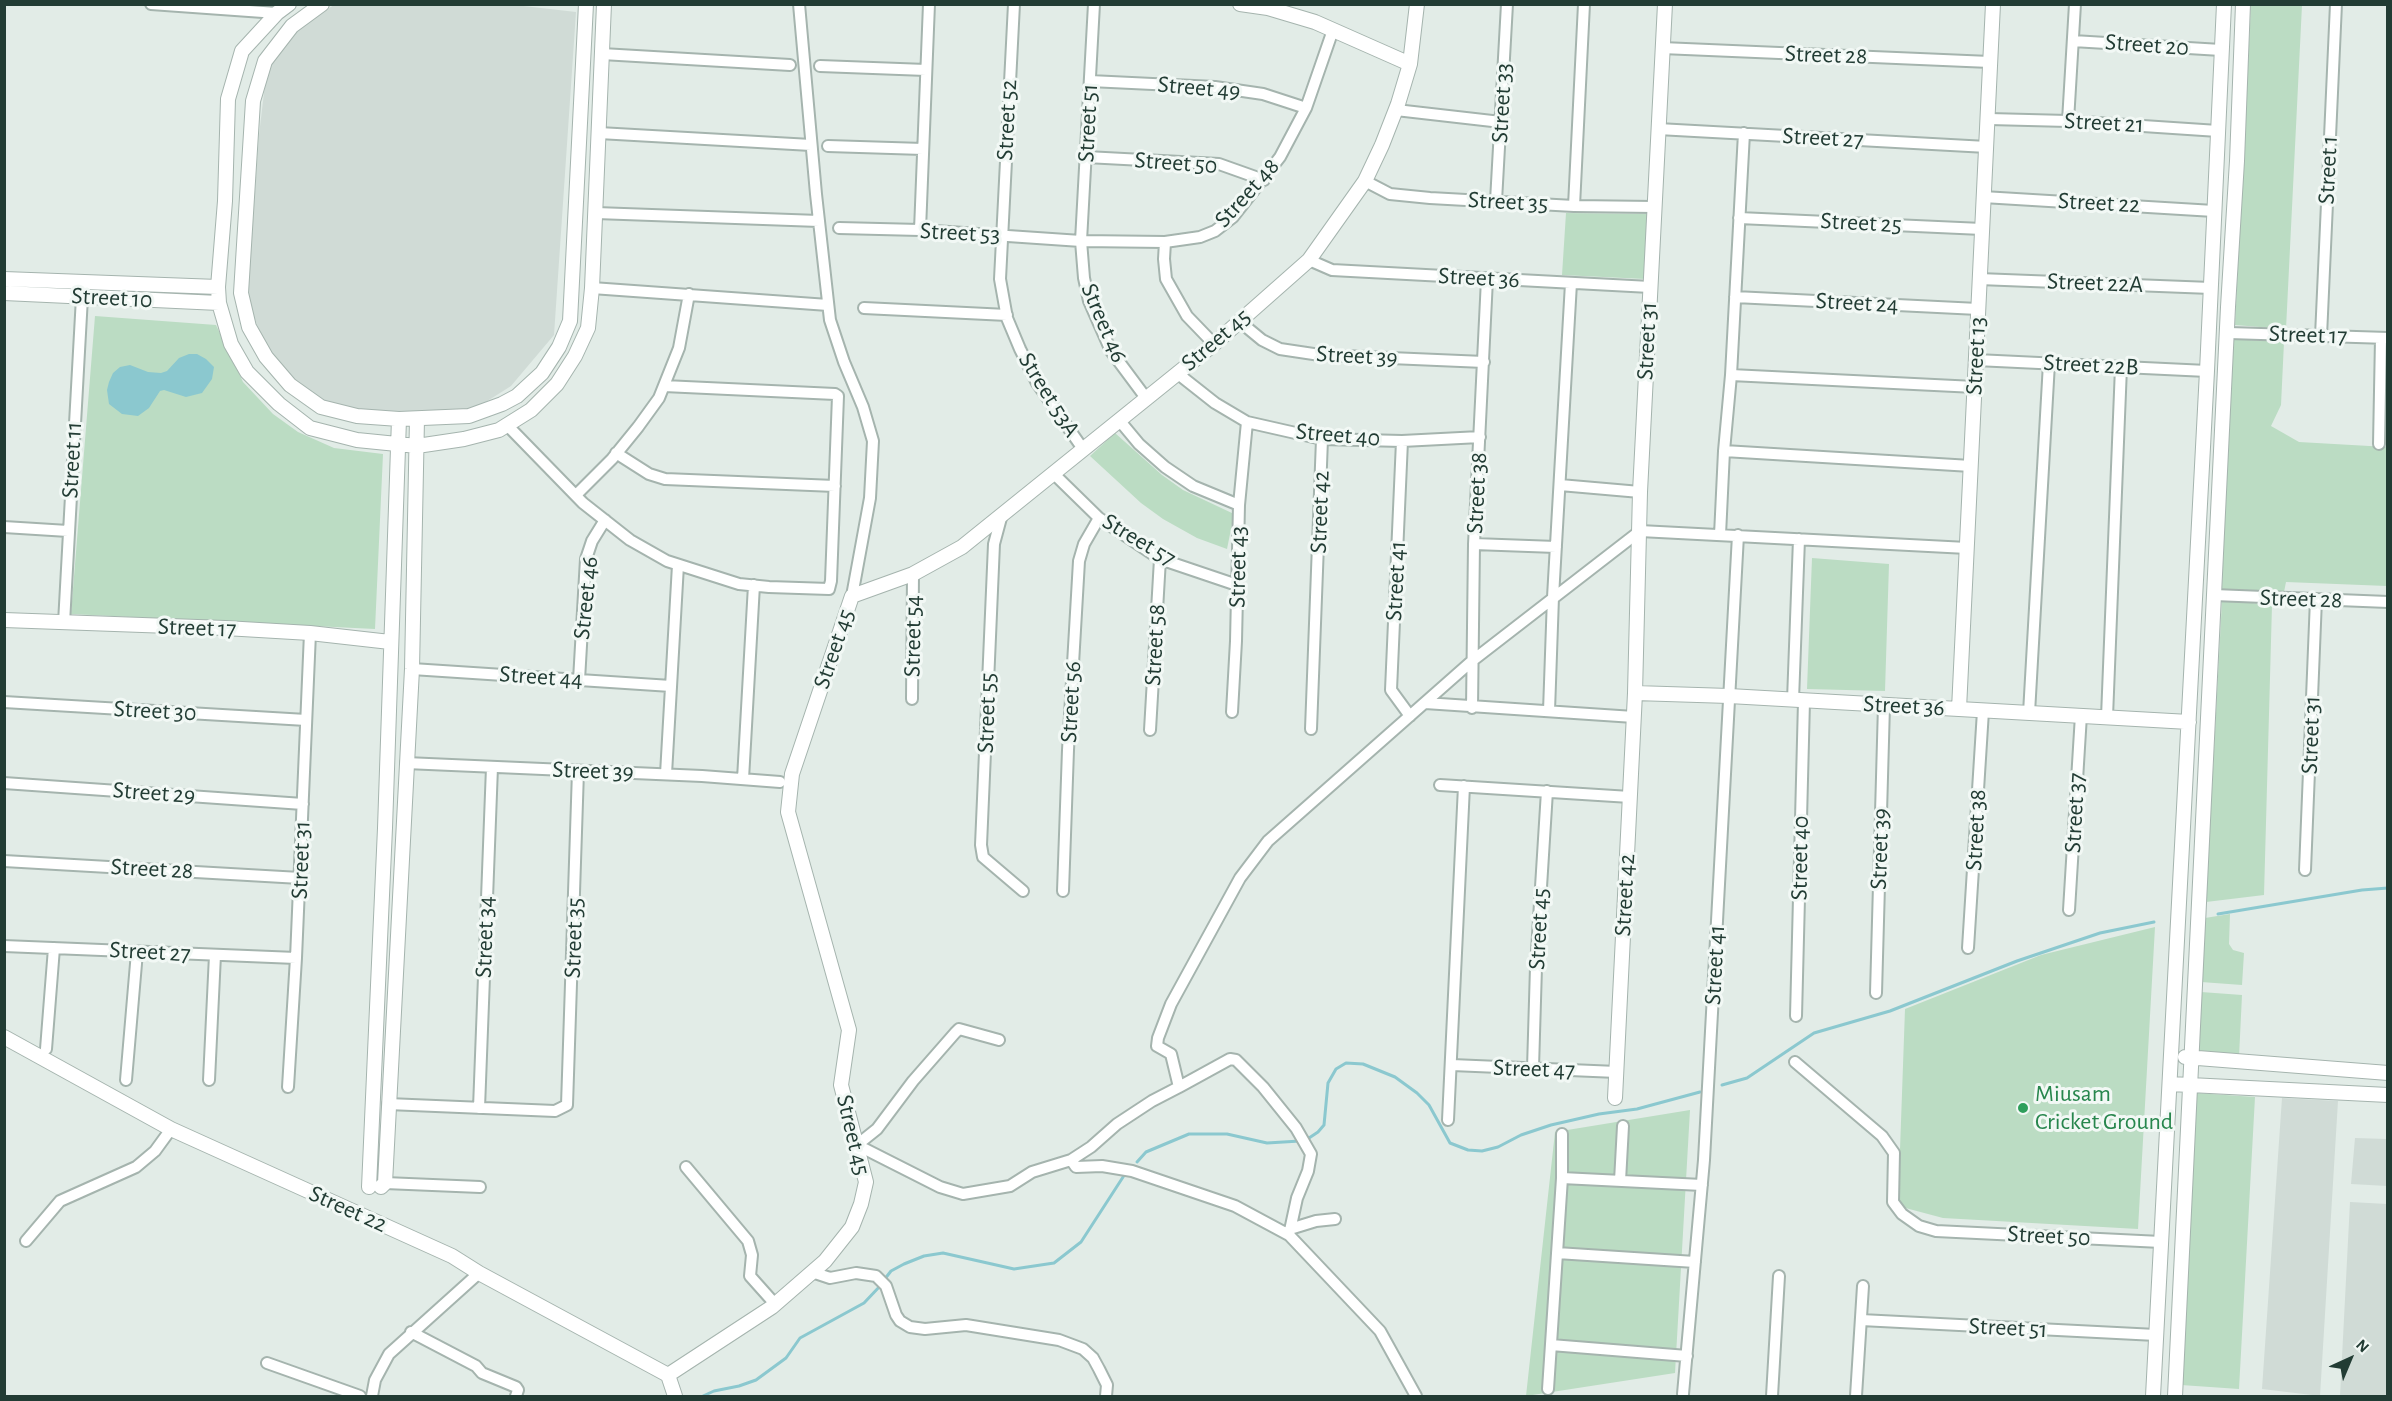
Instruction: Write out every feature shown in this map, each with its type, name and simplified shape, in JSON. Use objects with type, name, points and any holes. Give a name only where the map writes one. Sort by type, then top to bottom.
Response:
[{"type":"street","points":[[151,4],[277,13]]},
{"type":"street","points":[[289,4],[277,13],[242,51],[228,99],[219,303],[231,344],[247,372],[279,404],[310,428],[357,440],[417,446],[465,439],[499,430],[531,410],[557,384],[588,328],[596,213],[604,4]]},
{"type":"street","points":[[322,4],[292,26],[265,61],[253,101],[241,293],[249,327],[266,357],[290,385],[321,407],[357,416],[399,419],[469,416],[502,404],[517,396],[542,373],[559,347],[570,321],[586,4]]},
{"type":"street","points":[[799,4],[811,145],[830,320],[844,362],[863,407],[873,441],[870,498],[852,596]]},
{"type":"street","points":[[920,230],[929,4]]},
{"type":"street","name":"Street 52","points":[[1001,235],[1014,4]]},
{"type":"street","name":"Street 51","points":[[1081,241],[1094,4]]},
{"type":"street","points":[[1240,4],[1268,8],[1315,22],[1410,64]]},
{"type":"street","name":"Street 45","points":[[668,1375],[775,1304],[825,1261],[852,1227],[861,1204],[866,1182],[842,1085],[849,1030],[788,812],[792,774],[852,596],[913,574],[962,547],[1001,518],[1053,473],[1214,344],[1309,260],[1365,181],[1396,110],[1410,64],[1417,4]]},
{"type":"street","name":"Street 33","points":[[1496,201],[1507,4]]},
{"type":"street","points":[[1574,206],[1584,4]]},
{"type":"street","name":"Street 31","points":[[1635,693],[1640,492],[1665,4]]},
{"type":"street","name":"Street 13","points":[[1959,708],[1993,4]]},
{"type":"street","points":[[2068,121],[2075,4]]},
{"type":"street","points":[[2153,1396],[2204,440],[2224,4]]},
{"type":"street","points":[[2175,1396],[2229,333],[2228,307],[2243,4]]},
{"type":"street","name":"Street 1","points":[[2321,336],[2336,4]]},
{"type":"street","name":"Street 48","points":[[1081,241],[1188,240],[1215,231],[1233,217],[1264,180],[1294,134],[1306,108],[1333,30]]},
{"type":"street","name":"Street 20","points":[[2073,41],[2221,50]]},
{"type":"street","name":"Street 28","points":[[1662,48],[1990,62]]},
{"type":"street","points":[[602,54],[790,65]]},
{"type":"street","points":[[820,66],[926,70]]},
{"type":"street","name":"Street 49","points":[[1090,81],[1215,87],[1263,94],[1306,108]]},
{"type":"street","points":[[1396,110],[1501,122]]},
{"type":"street","name":"Street 21","points":[[1989,119],[2068,121],[2218,131]]},
{"type":"street","name":"Street 27","points":[[1658,129],[1987,147]]},
{"type":"street","points":[[599,133],[811,145]]},
{"type":"street","points":[[1720,535],[1744,133]]},
{"type":"street","points":[[828,146],[922,149]]},
{"type":"street","name":"Street 50","points":[[1086,157],[1219,164],[1264,180]]},
{"type":"street","points":[[2216,174],[2236,175]]},
{"type":"street","points":[[578,176],[597,176]]},
{"type":"street","name":"Street 35","points":[[1365,181],[1390,194],[1430,198],[1574,206],[1654,207]]},
{"type":"street","name":"Street 22","points":[[1983,197],[2214,211]]},
{"type":"street","points":[[225,201],[247,203]]},
{"type":"street","points":[[596,213],[819,221]]},
{"type":"street","name":"Street 25","points":[[1739,218],[1982,229]]},
{"type":"street","name":"Street 53","points":[[839,228],[920,230],[1081,241]]},
{"type":"street","name":"Street 53A","points":[[1001,235],[1000,279],[1007,315],[1020,349],[1037,383],[1083,449]]},
{"type":"street","name":"Street 46","points":[[1081,241],[1089,301],[1111,351],[1146,398]]},
{"type":"street","points":[[1165,242],[1166,279],[1186,316],[1214,344]]},
{"type":"street","name":"Street 36","points":[[1309,260],[1332,270],[1650,288]]},
{"type":"street","name":"Street 10","points":[[4,279],[218,287]]},
{"type":"street","name":"Street 38","points":[[1472,708],[1474,544],[1487,279]]},
{"type":"street","name":"Street 22A","points":[[1979,279],[2211,288]]},
{"type":"street","points":[[1550,711],[1553,597],[1572,283]]},
{"type":"street","points":[[592,288],[828,305]]},
{"type":"street","name":"Street 10","points":[[4,293],[219,303]]},
{"type":"street","points":[[576,495],[638,427],[664,386],[680,348],[689,294]]},
{"type":"street","name":"Street 11","points":[[64,623],[82,297]]},
{"type":"street","name":"Street 24","points":[[1735,297],[1978,309]]},
{"type":"street","points":[[864,308],[1007,315]]},
{"type":"street","name":"Street 39","points":[[1239,321],[1262,340],[1280,349],[1320,355],[1484,362]]},
{"type":"street","name":"Street 17","points":[[2229,333],[2385,338]]},
{"type":"street","points":[[2379,444],[2385,338]]},
{"type":"street","name":"Street 22B","points":[[1976,360],[2207,371]]},
{"type":"street","points":[[550,361],[566,371]]},
{"type":"street","points":[[2030,712],[2049,363]]},
{"type":"street","points":[[2107,717],[2121,367]]},
{"type":"street","points":[[262,387],[278,371]]},
{"type":"street","name":"Street 40","points":[[1177,373],[1215,403],[1246,422],[1322,439],[1402,441],[1480,437]]},
{"type":"street","points":[[1731,375],[1974,387]]},
{"type":"street","name":"Street 45","points":[[507,425],[576,495],[605,520],[630,540],[667,561],[721,579],[754,585],[829,589],[838,396],[835,394],[664,386]]},
{"type":"street","points":[[378,1186],[390,642],[399,419]]},
{"type":"street","points":[[378,1186],[388,1104],[412,669],[417,419]]},
{"type":"street","points":[[1119,420],[1139,444],[1165,467],[1193,486],[1239,505]]},
{"type":"street","name":"Street 43","points":[[1232,712],[1239,505],[1246,422]]},
{"type":"street","name":"Street 42","points":[[1311,729],[1322,439]]},
{"type":"street","points":[[2204,440],[2222,443]]},
{"type":"street","name":"Street 41","points":[[1402,441],[1391,690],[1410,716]]},
{"type":"street","points":[[1724,451],[1971,466]]},
{"type":"street","points":[[616,453],[649,474],[665,479],[835,486]]},
{"type":"street","name":"Street 57","points":[[1053,473],[1099,518],[1160,559],[1237,585]]},
{"type":"street","points":[[1560,486],[1640,492]]},
{"type":"street","name":"Street 55","points":[[1001,518],[994,544],[981,845],[983,857],[1023,891]]},
{"type":"street","name":"Street 56","points":[[1063,891],[1068,750],[1079,561],[1084,544],[1099,518]]},
{"type":"street","name":"Street 46","points":[[579,680],[586,559],[592,541],[605,520]]},
{"type":"street","points":[[4,527],[68,531]]},
{"type":"street","points":[[1179,1087],[1171,1054],[1157,1046],[1158,1038],[1171,1004],[1240,878],[1268,841],[1472,661],[1640,531],[1967,548]]},
{"type":"street","name":"Street 41","points":[[1683,1394],[1702,1185],[1738,536]]},
{"type":"street","name":"Street 40","points":[[1796,1016],[1799,539]]},
{"type":"street","points":[[1474,544],[1556,547]]},
{"type":"street","name":"Street 58","points":[[1150,730],[1160,559]]},
{"type":"street","points":[[666,774],[678,565]]},
{"type":"street","name":"Street 54","points":[[912,699],[913,574]]},
{"type":"street","points":[[742,779],[754,585]]},
{"type":"street","name":"Street 28","points":[[2214,595],[2388,602]]},
{"type":"street","name":"Street 31","points":[[2305,870],[2316,599]]},
{"type":"street","name":"Street 17","points":[[4,620],[310,633],[390,642]]},
{"type":"street","name":"Street 31","points":[[288,1087],[300,878],[310,633]]},
{"type":"street","name":"Street 44","points":[[412,669],[671,686]]},
{"type":"street","points":[[2192,669],[2211,671]]},
{"type":"street","name":"Street 36","points":[[1635,693],[1959,708],[2189,722]]},
{"type":"street","name":"Street 42","points":[[1615,1098],[1635,693]]},
{"type":"street","name":"Street 30","points":[[4,702],[306,720]]},
{"type":"street","points":[[1425,704],[1634,717]]},
{"type":"street","name":"Street 39","points":[[1876,993],[1884,705]]},
{"type":"street","name":"Street 38","points":[[1968,948],[1983,711]]},
{"type":"street","name":"Street 37","points":[[2069,910],[2080,715]]},
{"type":"street","name":"Street 39","points":[[406,763],[666,774],[780,782]]},
{"type":"street","name":"Street 34","points":[[479,1108],[492,767]]},
{"type":"street","name":"Street 35","points":[[479,1108],[555,1111],[567,1105],[578,771]]},
{"type":"street","name":"Street 29","points":[[4,783],[303,804]]},
{"type":"street","points":[[1440,785],[1630,797]]},
{"type":"street","points":[[1448,1120],[1464,786]]},
{"type":"street","name":"Street 45","points":[[1533,1068],[1536,967],[1547,791]]},
{"type":"street","points":[[385,828],[402,828]]},
{"type":"street","name":"Street 28","points":[[4,861],[300,878]]},
{"type":"street","name":"Street 27","points":[[4,946],[296,958]]},
{"type":"street","points":[[46,1049],[54,948]]},
{"type":"street","points":[[126,1080],[137,952]]},
{"type":"street","points":[[209,1080],[215,955]]},
{"type":"street","points":[[999,1040],[959,1029],[913,1081],[876,1129],[857,1145],[940,1187],[963,1194],[1010,1186],[1032,1172],[1071,1160],[1091,1147],[1117,1124],[1152,1101],[1230,1059],[1236,1060],[1263,1087],[1296,1128],[1311,1154],[1308,1171],[1297,1198],[1290,1232]]},
{"type":"street","name":"Street 22","points":[[4,1037],[171,1129],[452,1256],[479,1273],[668,1375]]},
{"type":"street","points":[[2171,1055],[2192,1059],[2388,1073]]},
{"type":"street","name":"Street 50","points":[[1795,1062],[1882,1136],[1894,1153],[1893,1202],[1902,1214],[1919,1226],[1936,1231],[2161,1242]]},
{"type":"street","name":"Street 47","points":[[1452,1065],[1617,1072]]},
{"type":"street","points":[[2170,1084],[2388,1095]]},
{"type":"street","points":[[388,1104],[479,1108]]},
{"type":"street","points":[[1620,1181],[1623,1125]]},
{"type":"street","points":[[26,1241],[60,1202],[136,1167],[155,1151],[171,1129]]},
{"type":"street","points":[[1548,1389],[1562,1178],[1562,1134]]},
{"type":"street","points":[[1071,1160],[1076,1167],[1102,1166],[1132,1170],[1234,1206],[1290,1232],[1380,1331],[1416,1396]]},
{"type":"street","points":[[686,1167],[748,1241],[752,1255],[750,1276],[775,1304]]},
{"type":"street","points":[[1562,1178],[1702,1185]]},
{"type":"street","points":[[378,1186],[480,1187]]},
{"type":"street","points":[[1290,1232],[1316,1221],[1335,1219]]},
{"type":"street","points":[[1557,1252],[1695,1262]]},
{"type":"street","points":[[812,1272],[830,1278],[856,1274],[876,1276],[886,1286],[896,1315],[909,1327],[925,1329],[966,1325],[1059,1340],[1083,1349],[1093,1358],[1107,1385],[1106,1396]]},
{"type":"street","points":[[372,1396],[375,1380],[389,1354],[479,1273]]},
{"type":"street","points":[[1772,1396],[1779,1276]]},
{"type":"street","points":[[1856,1396],[1863,1286]]},
{"type":"street","name":"Street 51","points":[[1861,1320],[2156,1335]]},
{"type":"street","points":[[411,1332],[476,1366],[482,1373],[516,1387],[518,1390],[516,1396]]},
{"type":"street","points":[[1551,1345],[1687,1356]]},
{"type":"street","points":[[267,1363],[360,1396]]},
{"type":"street","points":[[668,1375],[675,1396]]},
{"type":"shaded area","points":[[336,4],[506,4],[576,12],[554,335],[511,386],[470,412],[416,416],[362,410],[321,401],[291,378],[266,348],[251,309],[248,290],[259,135],[266,76],[279,50],[303,23]]},
{"type":"shaded area","points":[[2282,1098],[2338,1101],[2320,1396],[2262,1389]]},
{"type":"shaded area","points":[[2355,1138],[2387,1139],[2387,1186],[2351,1184]]},
{"type":"shaded area","points":[[2350,1202],[2387,1204],[2387,1396],[2340,1396]]},
{"type":"green space","points":[[2251,5],[2302,5],[2286,329],[2235,325]]},
{"type":"green space","points":[[1566,213],[1647,214],[1645,279],[1562,275]]},
{"type":"green space","points":[[95,316],[216,325],[243,382],[273,414],[298,432],[334,448],[383,454],[375,629],[71,614]]},
{"type":"green space","points":[[2232,339],[2284,342],[2281,405],[2271,426],[2299,442],[2387,447],[2387,586],[2286,582],[2284,592],[2222,589]]},
{"type":"green space","points":[[1115,433],[1162,475],[1183,490],[1234,514],[1227,549],[1197,538],[1163,519],[1141,503],[1090,456]]},
{"type":"green space","points":[[1812,558],[1889,564],[1885,691],[1807,689]]},
{"type":"green space","points":[[2222,600],[2272,605],[2264,895],[2206,902]]},
{"type":"green space","points":[[2230,914],[2229,944],[2233,950],[2244,953],[2242,985],[2201,982],[2205,918]]},
{"type":"green space","name":"Miusam Cricket Ground","points":[[2155,927],[2138,1229],[1943,1218],[1898,1206],[1905,1009],[2041,955]]},
{"type":"green space","points":[[2201,992],[2242,995],[2239,1057],[2198,1054]]},
{"type":"green space","points":[[2196,1093],[2255,1097],[2239,1389],[2181,1385]]},
{"type":"green space","points":[[1690,1110],[1675,1373],[1526,1396],[1555,1132]]},
{"type":"water","points":[[197,354],[214,367],[212,379],[202,393],[186,397],[164,390],[160,391],[149,408],[138,416],[122,414],[109,404],[107,390],[109,382],[113,373],[120,367],[130,365],[148,372],[161,373],[167,371],[179,358]]},
{"type":"waterway","points":[[2218,914],[2362,890],[2388,888]]},
{"type":"waterway","points":[[1722,1085],[1747,1078],[1814,1033],[1890,1011],[2017,961],[2100,933],[2154,922]]},
{"type":"waterway","points":[[1306,1140],[1324,1125],[1328,1083],[1336,1069],[1346,1063],[1363,1064],[1395,1077],[1429,1105],[1450,1143],[1468,1150],[1482,1151],[1498,1147],[1521,1135],[1551,1125],[1599,1114],[1637,1109],[1700,1092]]},
{"type":"waterway","points":[[1137,1162],[1146,1152],[1189,1134],[1227,1134],[1267,1143],[1300,1141]]},
{"type":"waterway","points":[[884,1280],[891,1271],[904,1264],[924,1256],[943,1253],[1014,1269],[1054,1263],[1081,1242],[1125,1174]]},
{"type":"waterway","points":[[703,1396],[756,1380],[786,1358],[800,1338],[864,1303],[881,1285]]},
{"type":"place","name":"Miusam Cricket Ground","points":[[2023,1108]]}]
